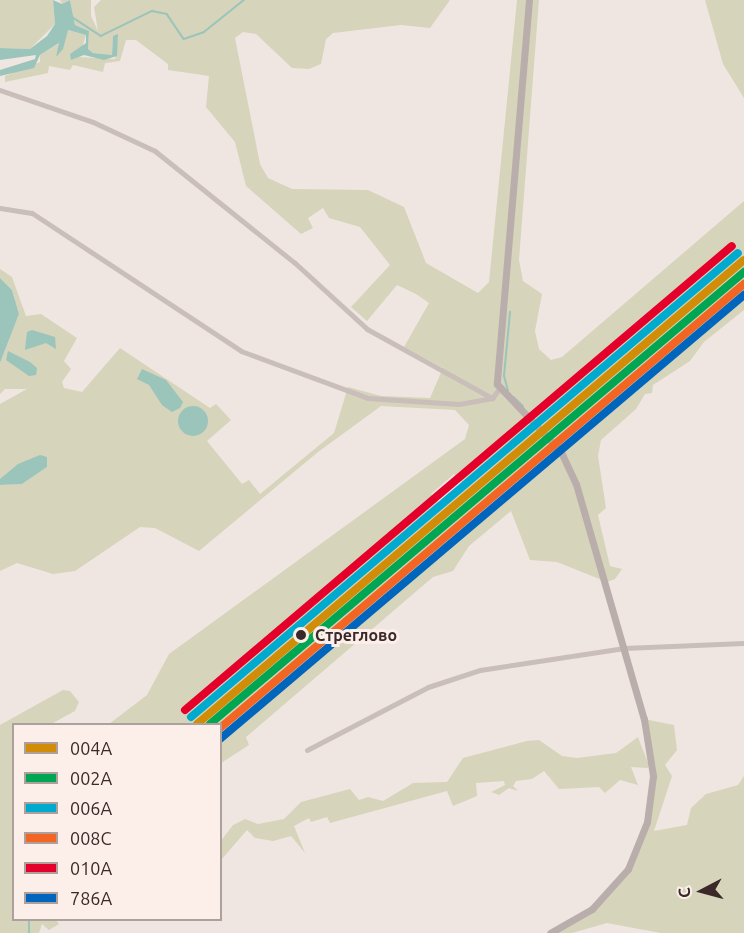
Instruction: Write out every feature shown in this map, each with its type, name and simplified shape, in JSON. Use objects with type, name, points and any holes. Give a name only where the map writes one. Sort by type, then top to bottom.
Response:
[{"type":"street","points":[[0,208],[32,213],[241,351],[368,398],[459,404],[492,398],[499,389],[529,0]]},
{"type":"street","points":[[0,90],[102,125],[155,151],[295,263],[367,329],[492,398]]},
{"type":"street","points":[[499,389],[561,452],[576,484],[624,648],[653,776],[647,822],[628,869],[615,887],[592,909],[550,933]]},
{"type":"street","points":[[308,750],[452,679],[502,666],[624,648],[744,642]]},
{"type":"shaded area","points":[[0,0],[53,0],[55,24],[30,49],[0,48]]},
{"type":"shaded area","points":[[70,0],[91,0],[91,16],[98,31],[94,7],[101,0],[450,0],[430,28],[401,25],[333,33],[326,39],[321,64],[309,69],[292,68],[256,34],[243,32],[235,38],[260,164],[268,178],[292,189],[368,190],[404,207],[426,263],[478,293],[489,282],[517,0],[539,0],[519,260],[523,281],[542,294],[535,331],[539,349],[551,360],[562,357],[744,201],[744,310],[704,342],[690,361],[653,385],[652,393],[645,394],[636,409],[601,440],[598,456],[606,508],[598,515],[610,566],[622,569],[615,579],[607,582],[557,562],[530,560],[511,511],[469,546],[453,571],[433,577],[246,737],[249,745],[222,762],[222,723],[110,723],[147,695],[169,654],[465,439],[469,425],[455,410],[381,406],[318,452],[199,551],[155,528],[140,527],[75,571],[53,574],[17,563],[0,571],[0,485],[22,484],[47,467],[47,458],[0,479],[0,404],[27,389],[5,389],[0,394],[0,363],[19,314],[12,290],[0,278],[0,269],[12,277],[26,316],[41,314],[77,338],[64,361],[71,369],[62,382],[64,388],[82,392],[120,348],[210,408],[216,404],[231,420],[207,441],[242,484],[249,480],[260,494],[334,433],[348,387],[381,396],[430,398],[443,368],[404,347],[429,303],[416,294],[397,285],[367,321],[351,307],[390,265],[360,227],[329,218],[323,208],[308,218],[313,228],[301,234],[246,186],[235,142],[206,107],[209,76],[168,70],[168,64],[136,40],[126,40],[120,61],[105,63],[103,72],[73,65],[70,70],[49,66],[48,73],[5,82],[5,76],[40,62],[40,55],[60,43],[56,57],[68,30],[86,35],[79,57],[115,59],[118,35],[113,37],[112,55],[93,53],[88,49],[89,31],[75,25]],"holes":[[[454,474],[465,486],[441,505],[431,494]]]},
{"type":"shaded area","points":[[705,0],[744,0],[744,98],[723,64]]},
{"type":"shaded area","points":[[63,690],[70,691],[79,702],[75,711],[53,723],[12,723],[12,921],[57,921],[59,924],[49,930],[42,924],[39,933],[0,933],[0,725]]},
{"type":"shaded area","points":[[644,719],[674,725],[677,750],[665,765],[672,776],[654,831],[687,825],[691,808],[706,794],[738,785],[744,776],[744,933],[661,933],[607,923],[572,933],[550,933],[592,909],[628,869],[647,822],[653,776]]},
{"type":"shaded area","points":[[638,737],[648,768],[631,767],[638,785],[620,780],[605,793],[599,787],[559,789],[544,771],[532,779],[516,781],[513,786],[518,791],[509,788],[499,795],[491,792],[505,785],[504,781],[476,783],[477,796],[453,806],[447,791],[330,823],[327,817],[311,822],[309,818],[294,826],[305,853],[291,836],[273,841],[255,838],[247,830],[222,859],[222,839],[233,825],[245,819],[258,824],[284,819],[301,802],[350,789],[359,800],[368,797],[383,801],[413,783],[447,782],[463,758],[539,740],[562,756],[577,758],[616,753]]},
{"type":"water","points":[[53,0],[62,4],[70,0],[75,25],[89,31],[88,49],[93,53],[112,55],[113,36],[118,34],[117,56],[104,60],[84,55],[71,60],[70,54],[86,43],[86,35],[68,30],[63,49],[56,57],[59,43],[40,55],[34,68],[0,76],[0,70],[35,59],[36,55],[0,60],[0,48],[30,49],[47,36],[55,24]]},
{"type":"water","points":[[0,278],[12,290],[19,314],[0,363]]},
{"type":"water","points":[[32,330],[55,337],[56,349],[46,343],[25,350],[27,332]]},
{"type":"water","points":[[8,351],[37,368],[36,375],[29,376],[6,360]]},
{"type":"water","points":[[142,369],[166,380],[183,402],[180,408],[172,412],[162,405],[149,385],[137,379]]},
{"type":"water","points":[[193,406],[203,411],[208,421],[203,431],[193,436],[183,431],[178,421],[183,411]]},
{"type":"water","points":[[40,455],[47,457],[47,467],[22,484],[0,485],[0,479],[18,464]]},
{"type":"waterway","points":[[72,17],[101,36],[152,11],[167,14],[184,39],[204,32],[244,0]]},
{"type":"waterway","points":[[508,391],[504,376],[510,312]]},
{"type":"waterway","points":[[514,397],[523,406]]},
{"type":"waterway","points":[[29,921],[29,933]]},
{"type":"transit line","name":"010А","points":[[185,710],[732,246]]},
{"type":"transit line","name":"006А","points":[[191,717],[738,253]]},
{"type":"transit line","name":"004А","points":[[198,723],[744,260]]},
{"type":"transit line","name":"002А","points":[[211,723],[744,272]]},
{"type":"transit line","name":"008С","points":[[222,726],[744,284]]},
{"type":"transit line","name":"786А","points":[[222,737],[744,295]]},
{"type":"place","name":"Стреглово","points":[[301,635]]}]
